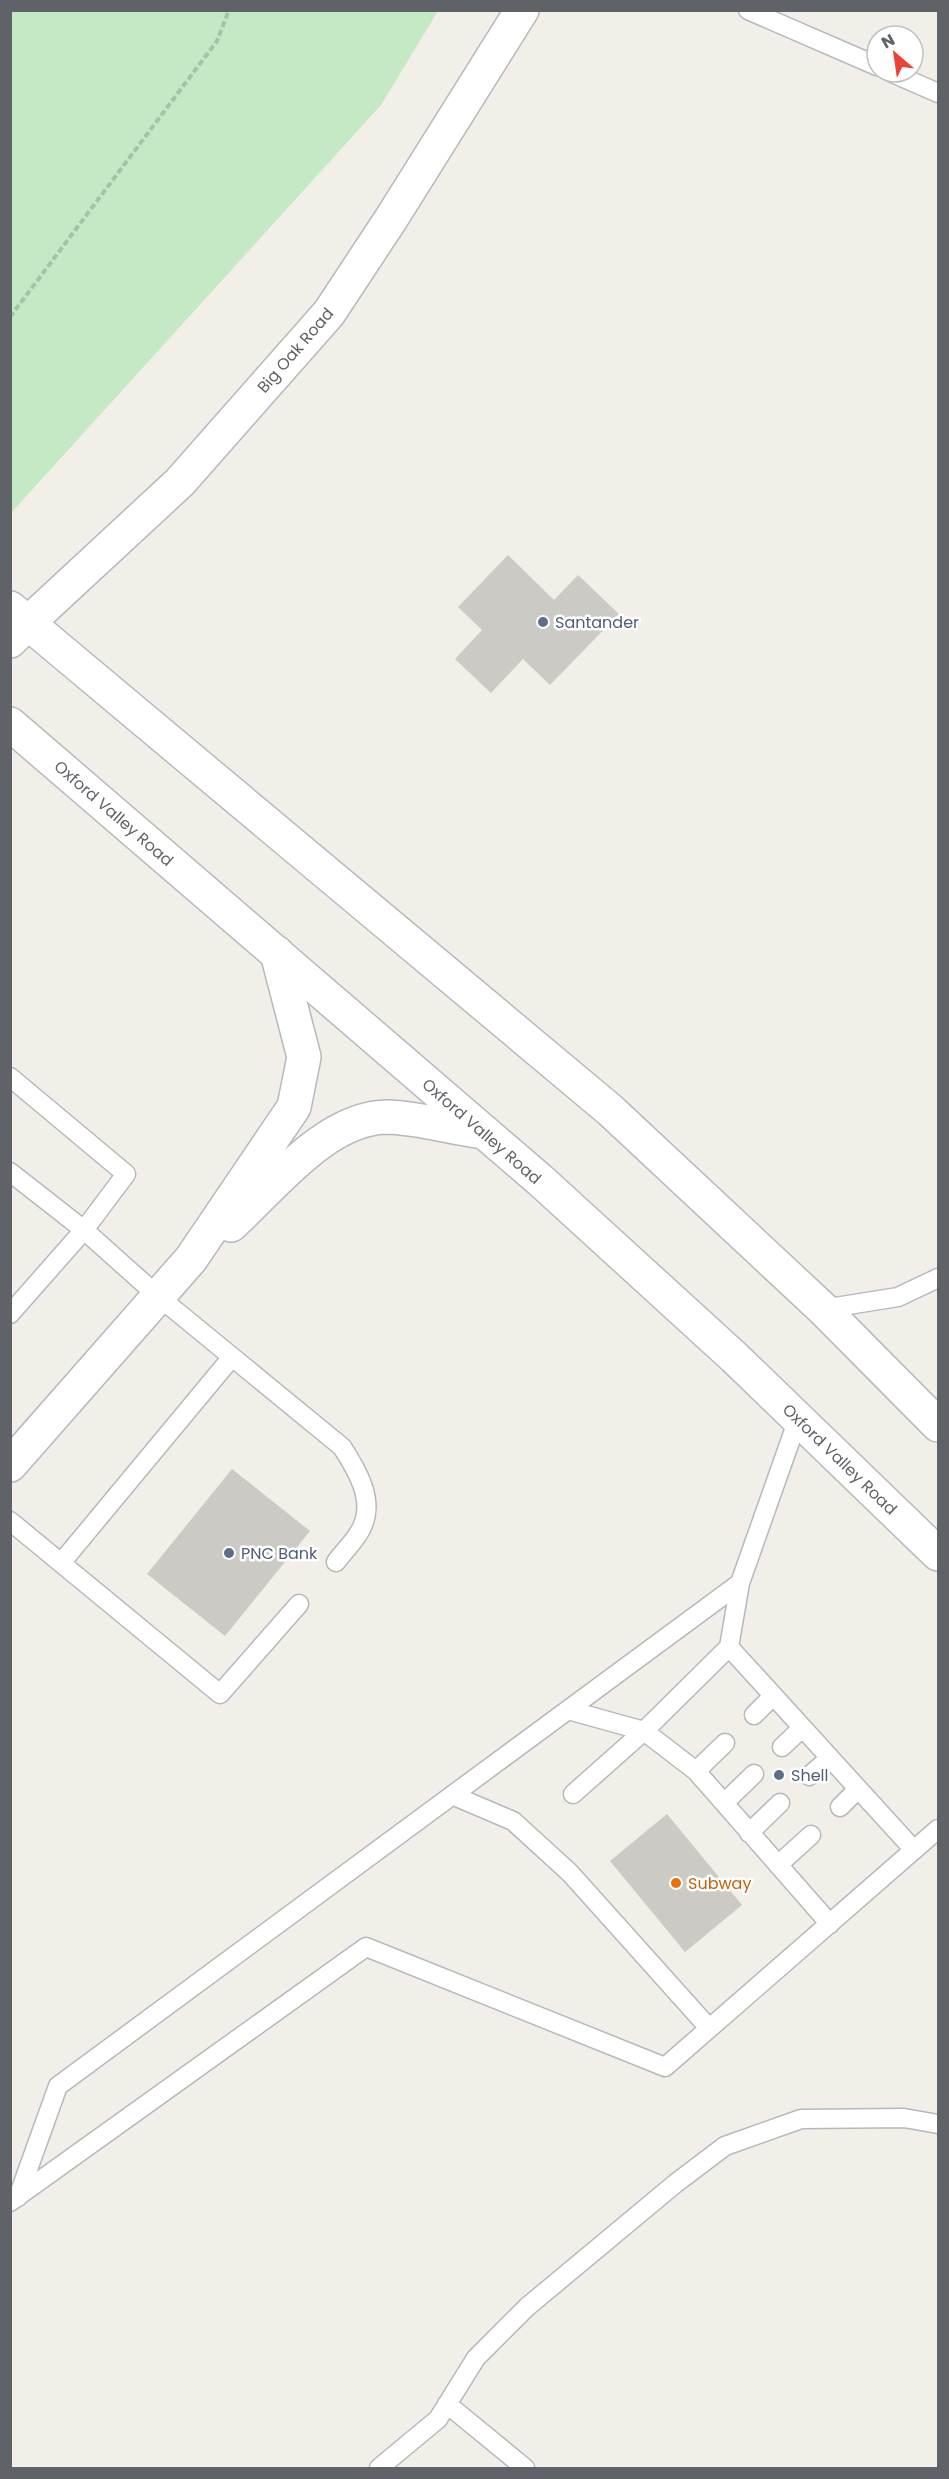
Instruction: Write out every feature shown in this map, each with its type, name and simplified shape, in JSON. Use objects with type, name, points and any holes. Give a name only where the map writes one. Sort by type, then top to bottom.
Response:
[{"type":"main road","name":"Big Oak Road","points":[[16,624],[180,482],[329,313],[522,10]]},
{"type":"main road","points":[[16,624],[610,1110],[823,1309],[939,1425]]},
{"type":"main road","name":"Oxford Valley Road","points":[[10,724],[484,1132],[734,1357],[939,1554]]},
{"type":"main road","points":[[10,1465],[191,1259],[294,1107],[304,1057],[276,953]]},
{"type":"main road","points":[[191,1259],[288,1170],[323,1141],[347,1126],[368,1119],[387,1117],[484,1132]]},
{"type":"lane","points":[[748,10],[865,61]]},
{"type":"lane","points":[[918,84],[939,93]]},
{"type":"lane","points":[[10,1077],[126,1174],[84,1230],[10,1314]]},
{"type":"lane","points":[[10,1172],[84,1230],[159,1297],[342,1447],[357,1471],[363,1486],[367,1511],[362,1528],[336,1562]]},
{"type":"lane","points":[[823,1309],[898,1297],[939,1278]]},
{"type":"lane","points":[[61,1563],[232,1357]]},
{"type":"lane","points":[[573,1794],[645,1731],[729,1647],[740,1583],[798,1419]]},
{"type":"lane","points":[[10,1521],[220,1694],[299,1604]]},
{"type":"lane","points":[[14,2199],[58,2086],[740,1583]]},
{"type":"lane","points":[[729,1647],[914,1850]]},
{"type":"lane","points":[[754,1715],[773,1696]]},
{"type":"lane","points":[[568,1710],[645,1731],[696,1771],[830,1924]]},
{"type":"lane","points":[[782,1747],[802,1728]]},
{"type":"lane","points":[[696,1771],[725,1743]]},
{"type":"lane","points":[[809,1776],[830,1758]]},
{"type":"lane","points":[[724,1803],[754,1774]]},
{"type":"lane","points":[[840,1807],[858,1789]]},
{"type":"lane","points":[[452,1795],[513,1821],[570,1873],[709,2028]]},
{"type":"lane","points":[[749,1833],[780,1803]]},
{"type":"lane","points":[[14,2199],[366,1947],[665,2067],[939,1829]]},
{"type":"lane","points":[[778,1865],[811,1834]]},
{"type":"lane","points":[[379,2469],[438,2419],[476,2358],[527,2307],[676,2183],[725,2146],[801,2119],[903,2118],[939,2124]]},
{"type":"lane","points":[[447,2404],[525,2469]]},
{"type":"path","points":[[10,317],[217,41],[229,10]]},
{"type":"green space","points":[[11,10],[438,11],[381,105],[11,513]]},
{"type":"building","name":"Santander","points":[[508,555],[554,600],[578,575],[619,614],[550,685],[523,659],[491,693],[455,659],[482,630],[458,607]]},
{"type":"building","name":"PNC Bank","points":[[232,1469],[310,1531],[225,1636],[147,1574]]},
{"type":"building","name":"Subway","points":[[667,1814],[742,1905],[685,1952],[610,1861]]},
{"type":"place","name":"Santander","points":[[543,622]]},
{"type":"place","name":"PNC Bank","points":[[229,1553]]},
{"type":"place","name":"Shell","points":[[779,1775]]},
{"type":"place","name":"Subway","points":[[676,1883]]}]
